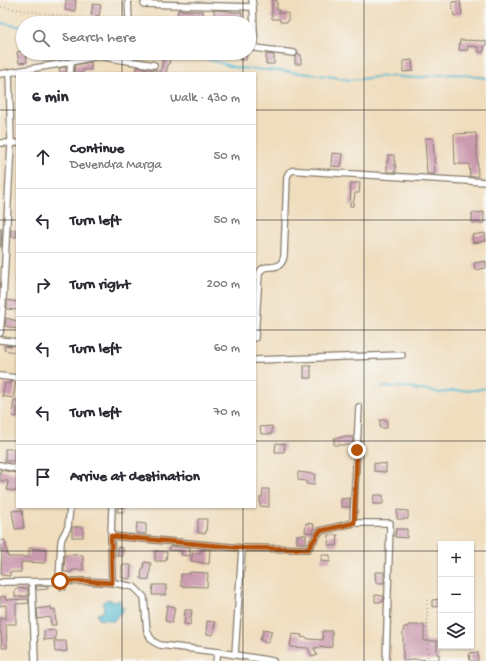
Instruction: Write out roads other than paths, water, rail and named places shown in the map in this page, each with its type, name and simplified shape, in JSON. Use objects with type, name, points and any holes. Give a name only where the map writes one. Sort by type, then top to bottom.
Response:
[{"type":"street","points":[[128,0],[129,16]]},
{"type":"street","points":[[252,0],[253,16]]},
{"type":"street","points":[[144,4],[192,3],[253,6]]},
{"type":"street","points":[[256,48],[294,53]]},
{"type":"street","points":[[0,74],[80,60]]},
{"type":"street","points":[[123,60],[154,65]]},
{"type":"street","points":[[70,72],[71,62]]},
{"type":"street","points":[[0,333],[14,143],[9,73]]},
{"type":"street","points":[[0,143],[14,143]]},
{"type":"street","points":[[256,322],[260,270],[265,267],[276,267],[280,264],[284,256],[287,177],[290,171],[294,170],[486,182]]},
{"type":"street","points":[[0,340],[16,342]]},
{"type":"street","points":[[256,360],[402,355]]},
{"type":"street","points":[[0,376],[16,378]]},
{"type":"street","points":[[354,523],[359,407]]},
{"type":"street","points":[[0,465],[16,469]]},
{"type":"street","points":[[60,581],[61,542],[68,527],[70,508]]},
{"type":"street","points":[[112,508],[112,583]]},
{"type":"street","points":[[111,536],[242,548],[308,549],[320,531],[354,523],[390,524],[386,661]]},
{"type":"street","points":[[235,654],[242,548]]},
{"type":"street","points":[[0,583],[87,581],[134,587],[144,597],[147,631],[154,642],[160,645],[235,654],[273,661]]},
{"type":"street","points":[[32,582],[35,661]]},
{"type":"street","points":[[216,661],[218,652]]},
{"type":"water","points":[[111,599],[112,602],[120,600],[121,606],[124,608],[123,610],[114,621],[109,621],[107,619],[99,620],[97,614],[103,612],[104,608],[102,603]]},
{"type":"waterway","points":[[0,23],[16,26]]},
{"type":"waterway","points":[[210,60],[237,68],[282,71],[350,80],[387,76],[418,78],[457,74],[486,78]]},
{"type":"waterway","points":[[382,387],[411,387],[417,390],[427,390],[440,393],[486,388]]}]
